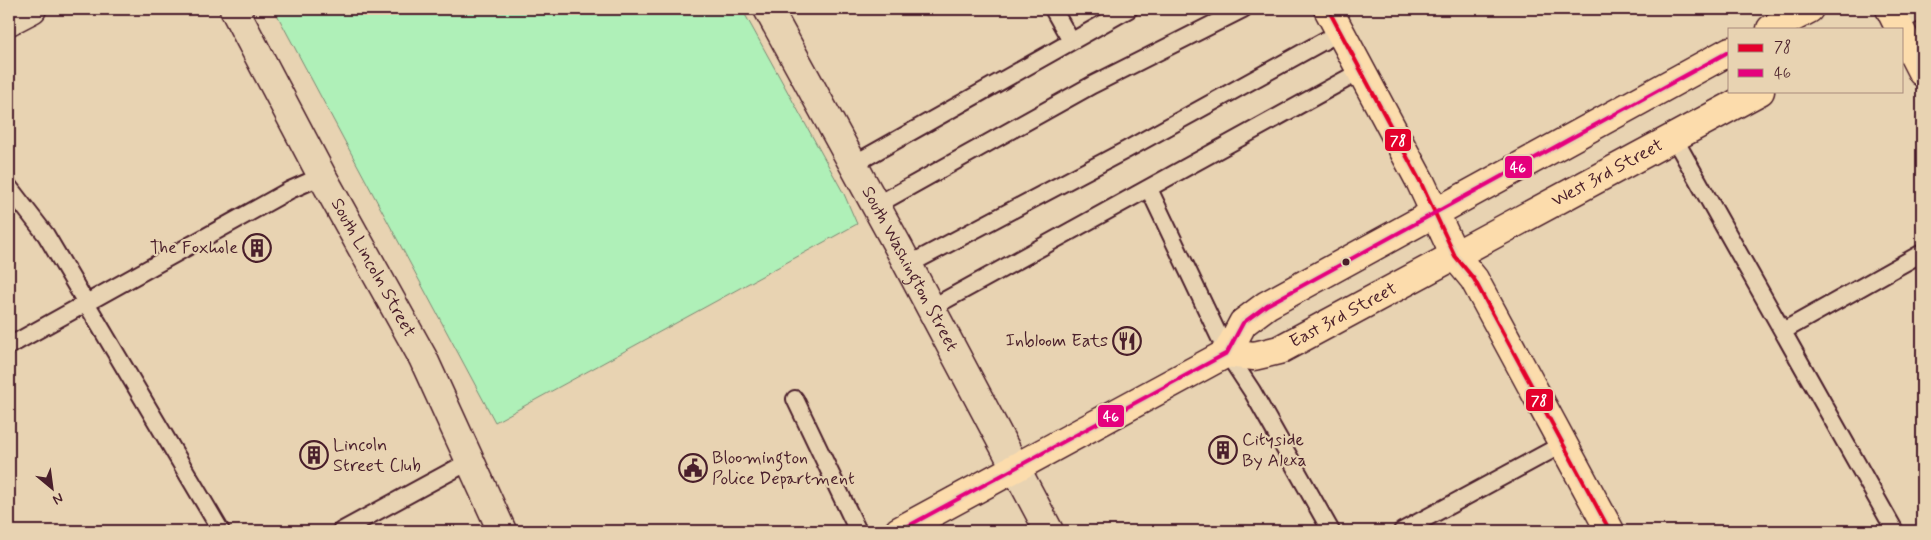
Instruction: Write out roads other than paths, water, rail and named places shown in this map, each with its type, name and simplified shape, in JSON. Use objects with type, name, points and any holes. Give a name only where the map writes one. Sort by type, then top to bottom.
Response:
[{"type":"main road","points":[[1328,9],[1421,183],[1455,256],[1474,279],[1610,531]]},
{"type":"main road","points":[[1773,28],[1809,9]]},
{"type":"main road","points":[[1904,37],[1922,72]]},
{"type":"main road","points":[[899,531],[1227,353],[1243,322],[1258,310],[1728,52]]},
{"type":"main road","name":"West 3rd Street","points":[[1455,256],[1758,92]]},
{"type":"main road","name":"East 3rd Street","points":[[1227,353],[1254,356],[1270,354],[1455,256]]},
{"type":"street","points":[[9,21],[32,9]]},
{"type":"street","name":"South Lincoln Street","points":[[234,9],[322,176],[423,358],[502,531]]},
{"type":"street","name":"South Washington Street","points":[[768,9],[854,164],[1049,531]]},
{"type":"lane","points":[[1053,9],[1071,40]]},
{"type":"lane","points":[[854,164],[1129,9]]},
{"type":"lane","points":[[876,206],[1092,86],[1243,9]]},
{"type":"lane","points":[[908,265],[1126,150],[1340,32]]},
{"type":"lane","points":[[931,308],[1361,71]]},
{"type":"lane","points":[[1674,138],[1895,531]]},
{"type":"lane","points":[[9,346],[290,190],[322,176]]},
{"type":"lane","points":[[9,187],[46,234],[221,531]]},
{"type":"lane","points":[[1149,189],[1227,353],[1252,391],[1331,531]]},
{"type":"lane","points":[[1783,331],[1922,253]]},
{"type":"lane","points":[[795,399],[858,531]]},
{"type":"lane","points":[[1402,531],[1563,444]]},
{"type":"lane","points":[[341,531],[470,461]]},
{"type":"place","name":"The Foxhole","points":[[257,248]]},
{"type":"place","name":"Inbloom Eats","points":[[1127,341]]},
{"type":"place","name":"Cityside By Alexa","points":[[1223,450]]},
{"type":"place","name":"Lincoln Street Club","points":[[314,455]]},
{"type":"place","name":"Bloomington Police Department","points":[[693,468]]}]
